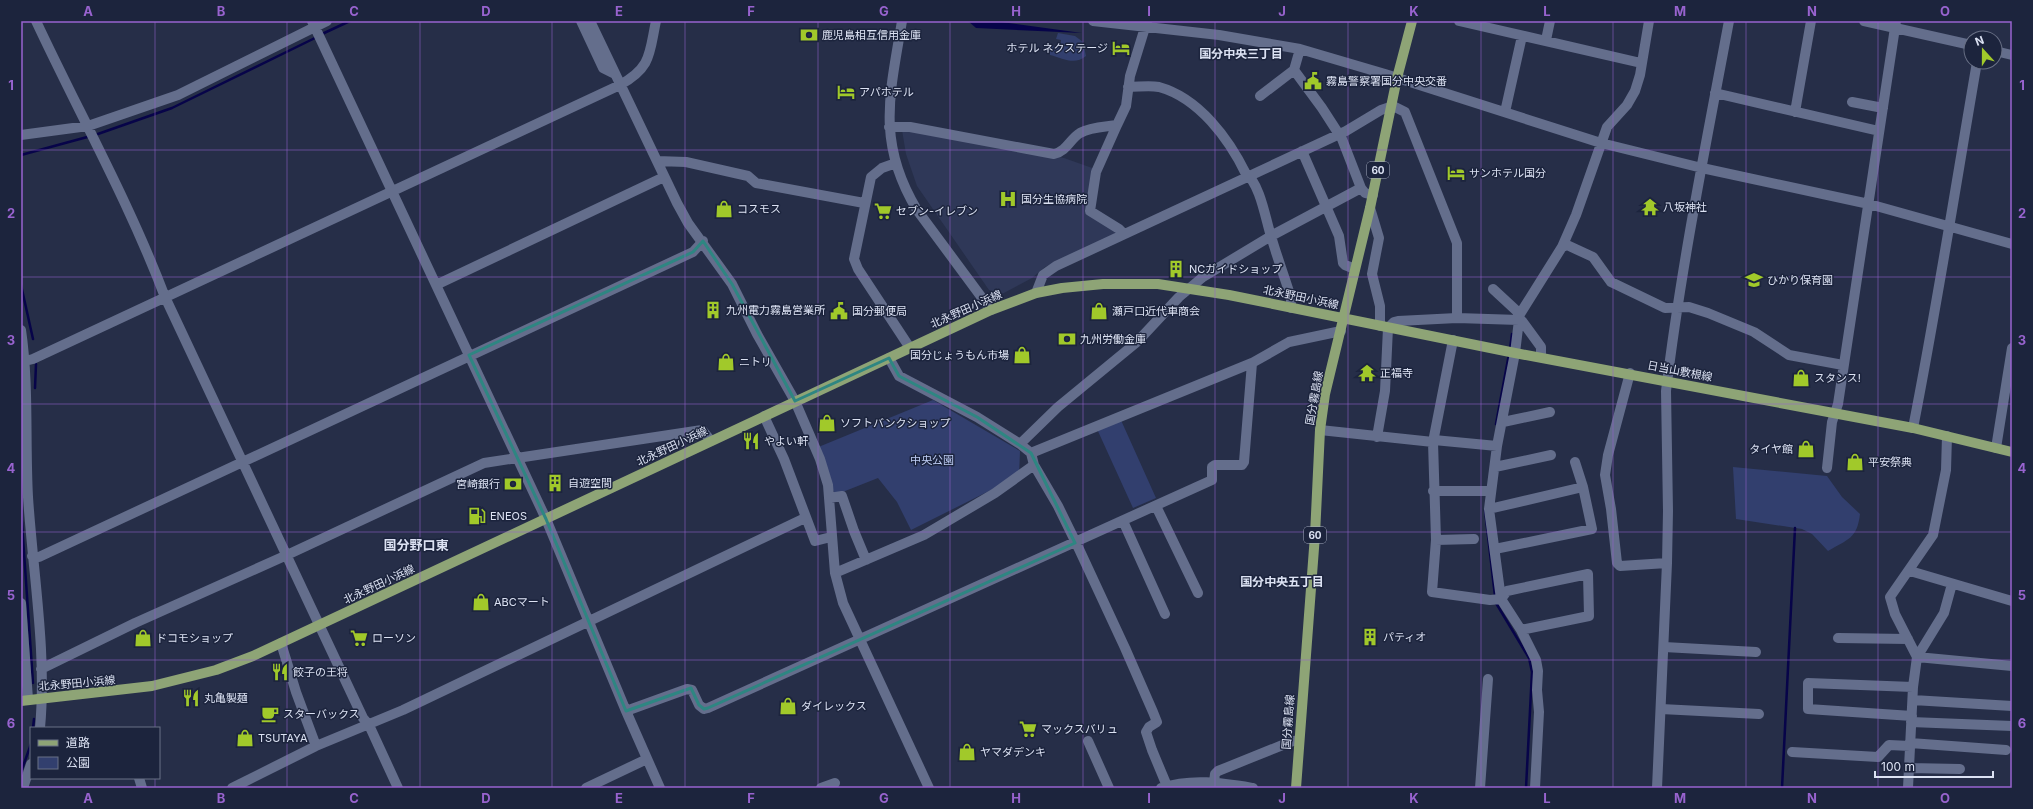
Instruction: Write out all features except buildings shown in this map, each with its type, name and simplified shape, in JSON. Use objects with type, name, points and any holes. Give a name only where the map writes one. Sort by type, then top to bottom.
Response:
[{"type":"main road","name":"国分霧島線","points":[[1296,788],[1298,740],[1315,535],[1320,430],[1325,394],[1373,195],[1393,106],[1397,78],[1412,21]]},
{"type":"main road","name":"北永野田小浜線","points":[[25,700],[129,690],[168,683],[216,670],[320,625],[990,310],[1036,293],[1082,285],[1110,283],[1158,284],[1190,288],[1343,318]]},
{"type":"main road","name":"日当山敷根線","points":[[1343,318],[1511,352],[1541,356],[1913,428],[2012,452]]},
{"type":"street","points":[[36,21],[151,260],[165,297],[363,718],[370,724],[398,788]]},
{"type":"street","points":[[21,135],[90,132],[178,95],[316,29],[327,21]]},
{"type":"street","points":[[581,21],[603,68],[615,74]]},
{"type":"street","points":[[590,21],[664,177],[688,223],[732,284],[757,334],[795,402],[820,459],[828,485],[835,573],[844,603],[929,788]]},
{"type":"street","points":[[25,361],[33,359],[635,77],[646,64],[656,21]]},
{"type":"street","points":[[902,21],[889,100],[889,127],[896,163],[908,196],[990,310]]},
{"type":"street","points":[[1093,21],[1147,24],[1300,49],[1397,78],[1601,143],[1702,168],[1869,204],[1949,225],[2012,244]]},
{"type":"street","points":[[1459,21],[1641,63]]},
{"type":"street","points":[[1546,40],[1550,21]]},
{"type":"street","points":[[1535,788],[1539,712],[1537,690],[1538,671],[1536,660],[1521,630],[1496,599],[1495,549],[1487,492],[1495,467],[1494,446],[1503,422],[1511,352],[1517,319],[1562,247],[1576,215],[1607,128],[1627,105],[1635,91],[1640,75],[1649,21]]},
{"type":"street","points":[[1657,788],[1667,563],[1667,381],[1677,309],[1729,21]]},
{"type":"street","points":[[1795,112],[1811,21]]},
{"type":"street","points":[[1864,21],[1896,24],[1963,43]]},
{"type":"street","points":[[1124,234],[1119,229],[1090,211],[1096,172],[1126,106],[1128,87],[1147,24]]},
{"type":"street","points":[[1827,468],[1896,24]]},
{"type":"street","points":[[316,29],[546,519],[626,712],[660,788]]},
{"type":"street","points":[[1505,112],[1522,36]]},
{"type":"street","points":[[1260,96],[1294,70],[1300,49]]},
{"type":"street","points":[[1294,70],[1322,108],[1338,134],[1361,188],[1365,193],[1373,195]]},
{"type":"street","points":[[1913,428],[1932,333],[1976,70]]},
{"type":"street","points":[[1128,87],[1149,86],[1177,95],[1201,111],[1227,142],[1249,176],[1263,206],[1291,298],[1291,308]]},
{"type":"street","points":[[1715,93],[1879,131]]},
{"type":"street","points":[[1852,102],[1883,108]]},
{"type":"street","points":[[1036,293],[1039,282],[1049,270],[1338,134],[1382,110],[1393,106],[1405,112],[1457,243],[1457,318]]},
{"type":"street","points":[[889,127],[910,127],[1054,154],[1064,150],[1081,132],[1117,125]]},
{"type":"street","points":[[1302,151],[1339,236],[1343,263],[1355,269]]},
{"type":"street","points":[[657,161],[695,164],[748,176],[756,183],[864,203]]},
{"type":"street","points":[[896,163],[882,168],[871,177],[864,203],[854,259],[910,348]]},
{"type":"street","points":[[436,285],[664,177]]},
{"type":"street","points":[[1020,444],[1058,408],[1137,342],[1190,288],[1215,269],[1271,236],[1361,188]]},
{"type":"street","points":[[1370,208],[1379,238],[1372,274],[1384,327],[1386,378],[1377,437]]},
{"type":"street","points":[[32,556],[39,557],[469,355],[694,252],[703,242]]},
{"type":"street","points":[[1562,247],[1567,245],[1592,257],[1611,282],[1665,308],[1677,309],[1689,307],[1708,313],[1754,332],[1789,355],[1843,365]]},
{"type":"street","points":[[1493,289],[1517,319]]},
{"type":"street","points":[[1384,327],[1398,321],[1457,318],[1517,319],[1522,321],[1541,347],[1541,356]]},
{"type":"street","points":[[21,330],[25,361],[23,422],[41,669],[42,698],[40,727]]},
{"type":"street","points":[[1031,453],[1252,363],[1289,342],[1341,331]]},
{"type":"street","points":[[1453,340],[1434,441],[1433,491],[1436,540],[1432,592],[1496,599],[1507,591],[1588,574],[1589,616],[1521,630]]},
{"type":"street","points":[[1996,448],[2008,399],[2012,348]]},
{"type":"street","points":[[889,358],[899,376],[977,417],[1020,444],[1031,453],[1034,465],[1058,506],[1125,648],[1157,722],[1149,727],[1146,732],[1164,787],[1185,783],[1214,782],[1253,788]]},
{"type":"street","points":[[626,712],[687,689],[692,690],[699,705],[704,709],[708,708],[1212,480],[1212,467],[1215,465],[1242,465],[1244,462],[1252,363]]},
{"type":"street","points":[[1630,373],[1608,455],[1605,475],[1611,509],[1617,563],[1620,566],[1667,563]]},
{"type":"street","points":[[1503,422],[1550,412]]},
{"type":"street","points":[[764,416],[784,459],[805,518],[815,541],[831,537]]},
{"type":"street","points":[[41,669],[135,623],[287,555],[484,463],[702,430],[711,441]]},
{"type":"street","points":[[1320,430],[1377,437],[1494,446]]},
{"type":"street","points":[[1917,657],[1890,597],[1910,571],[1933,536],[1940,490],[1946,470],[1947,436]]},
{"type":"street","points":[[1495,467],[1551,455]]},
{"type":"street","points":[[1495,549],[1592,529],[1583,487],[1575,462]]},
{"type":"street","points":[[835,573],[924,535],[995,493],[1034,465]]},
{"type":"street","points":[[1489,509],[1583,487]]},
{"type":"street","points":[[1433,491],[1487,492]]},
{"type":"street","points":[[829,498],[842,496],[866,560]]},
{"type":"street","points":[[1156,506],[1198,593]]},
{"type":"street","points":[[232,788],[316,746],[403,710],[805,518]]},
{"type":"street","points":[[1123,521],[1165,614]]},
{"type":"street","points":[[1436,540],[1474,539]]},
{"type":"street","points":[[1910,571],[2012,601]]},
{"type":"street","points":[[1908,788],[1913,687],[1917,657],[1944,613],[1952,584]]},
{"type":"street","points":[[21,603],[25,700]]},
{"type":"street","points":[[1838,638],[1908,639]]},
{"type":"street","points":[[281,643],[296,692],[316,746]]},
{"type":"street","points":[[1664,648],[1756,652]]},
{"type":"street","points":[[1917,657],[2012,666]]},
{"type":"street","points":[[1480,788],[1488,679]]},
{"type":"street","points":[[1913,687],[1808,683],[1808,709],[1912,719],[2012,726]]},
{"type":"street","points":[[1913,700],[2012,706]]},
{"type":"street","points":[[1661,709],[1759,714]]},
{"type":"street","points":[[1088,740],[1109,788]]},
{"type":"street","points":[[1214,782],[1215,774],[1218,771],[1298,740]]},
{"type":"street","points":[[1792,752],[1878,756],[1889,745],[2006,750]]},
{"type":"street","points":[[586,788],[647,759]]},
{"type":"street","points":[[23,788],[30,767]]},
{"type":"street","points":[[1909,768],[1960,769]]},
{"type":"street","points":[[821,788],[835,783]]},
{"type":"highlighted area","points":[[703,241],[732,284],[795,401],[889,358],[899,376],[977,417],[1031,453],[1075,543],[708,708],[704,709],[699,705],[691,688],[626,711],[546,519],[469,355],[693,252]]},
{"type":"shaded area","points":[[968,21],[994,21],[1082,33],[976,28]]},
{"type":"shaded area","name":"国分生協病院","points":[[902,130],[1064,158],[1095,169],[1089,212],[1121,232],[1045,267],[1032,278],[1002,294],[989,290],[917,186],[906,154]]},
{"type":"green space","points":[[1058,33],[1075,36],[1083,42],[1086,56],[1082,59],[1073,61],[1050,55],[1050,46],[1060,47],[1061,40],[1056,39]]},
{"type":"green space","name":"中央公園","points":[[933,400],[1020,451],[1019,476],[911,530],[897,502],[878,478],[835,495],[816,448]]},
{"type":"green space","points":[[1120,418],[1156,498],[1133,508],[1097,429]]},
{"type":"green space","points":[[1733,467],[1827,476],[1842,497],[1860,514],[1857,529],[1846,541],[1828,551],[1812,534],[1802,529],[1736,519]]},
{"type":"waterway","points":[[322,34],[350,21]]},
{"type":"waterway","points":[[95,135],[172,108],[317,37]]},
{"type":"waterway","points":[[21,155],[91,136]]},
{"type":"waterway","points":[[21,285],[33,339]]},
{"type":"waterway","points":[[1510,349],[1512,334]]},
{"type":"waterway","points":[[1496,424],[1509,354]]},
{"type":"waterway","points":[[35,388],[36,364]]},
{"type":"waterway","points":[[21,509],[33,683]]},
{"type":"waterway","points":[[1485,510],[1495,596]]},
{"type":"waterway","points":[[1782,788],[1795,528]]},
{"type":"waterway","points":[[1496,603],[1529,658],[1532,672],[1526,788]]},
{"type":"waterway","points":[[33,727],[34,719]]},
{"type":"waterway","points":[[21,772],[30,747]]},
{"type":"place","name":"鹿児島相互信用金庫","points":[[809,35]]},
{"type":"place","name":"ホテル ネクステージ","points":[[1121,48]]},
{"type":"place","name":"霧島警察署国分中央交番","points":[[1313,81]]},
{"type":"place","name":"アパホテル","points":[[846,92]]},
{"type":"place","name":"サンホテル国分","points":[[1456,173]]},
{"type":"place","name":"国分生協病院","points":[[1008,199]]},
{"type":"place","name":"八坂神社","points":[[1650,207]]},
{"type":"place","name":"コスモス","points":[[724,209]]},
{"type":"place","name":"セブン-イレブン","points":[[883,211]]},
{"type":"place","name":"NCガイドショップ","points":[[1176,269]]},
{"type":"place","name":"ひかり保育園","points":[[1754,280]]},
{"type":"place","name":"九州電力霧島営業所","points":[[713,310]]},
{"type":"place","name":"国分郵便局","points":[[839,311]]},
{"type":"place","name":"瀬戸口近代車商会","points":[[1099,311]]},
{"type":"place","name":"九州労働金庫","points":[[1067,339]]},
{"type":"place","name":"国分じょうもん市場","points":[[1022,355]]},
{"type":"place","name":"ニトリ","points":[[726,362]]},
{"type":"place","name":"正福寺","points":[[1367,373]]},
{"type":"place","name":"スタンス!","points":[[1801,378]]},
{"type":"place","name":"ソフトバンクショップ","points":[[827,423]]},
{"type":"place","name":"やよい軒","points":[[751,441]]},
{"type":"place","name":"タイヤ館","points":[[1806,449]]},
{"type":"place","name":"平安祭典","points":[[1855,462]]},
{"type":"place","name":"自遊空間","points":[[555,483]]},
{"type":"place","name":"宮崎銀行","points":[[513,484]]},
{"type":"place","name":"ENEOS","points":[[477,516]]},
{"type":"place","name":"ABCマート","points":[[481,602]]},
{"type":"place","name":"パティオ","points":[[1370,637]]},
{"type":"place","name":"ドコモショップ","points":[[143,638]]},
{"type":"place","name":"ローソン","points":[[359,638]]},
{"type":"place","name":"餃子の王将","points":[[280,672]]},
{"type":"place","name":"丸亀製麺","points":[[191,698]]},
{"type":"place","name":"ダイレックス","points":[[788,706]]},
{"type":"place","name":"スターバックス","points":[[270,714]]},
{"type":"place","name":"マックスバリュ","points":[[1028,729]]},
{"type":"place","name":"TSUTAYA","points":[[245,738]]},
{"type":"place","name":"ヤマダデンキ","points":[[967,752]]},
{"type":"district","name":"国分中央三丁目","points":[[1241,53]]},
{"type":"district","name":"国分野口東","points":[[416,545]]},
{"type":"district","name":"国分中央五丁目","points":[[1282,581]]}]
